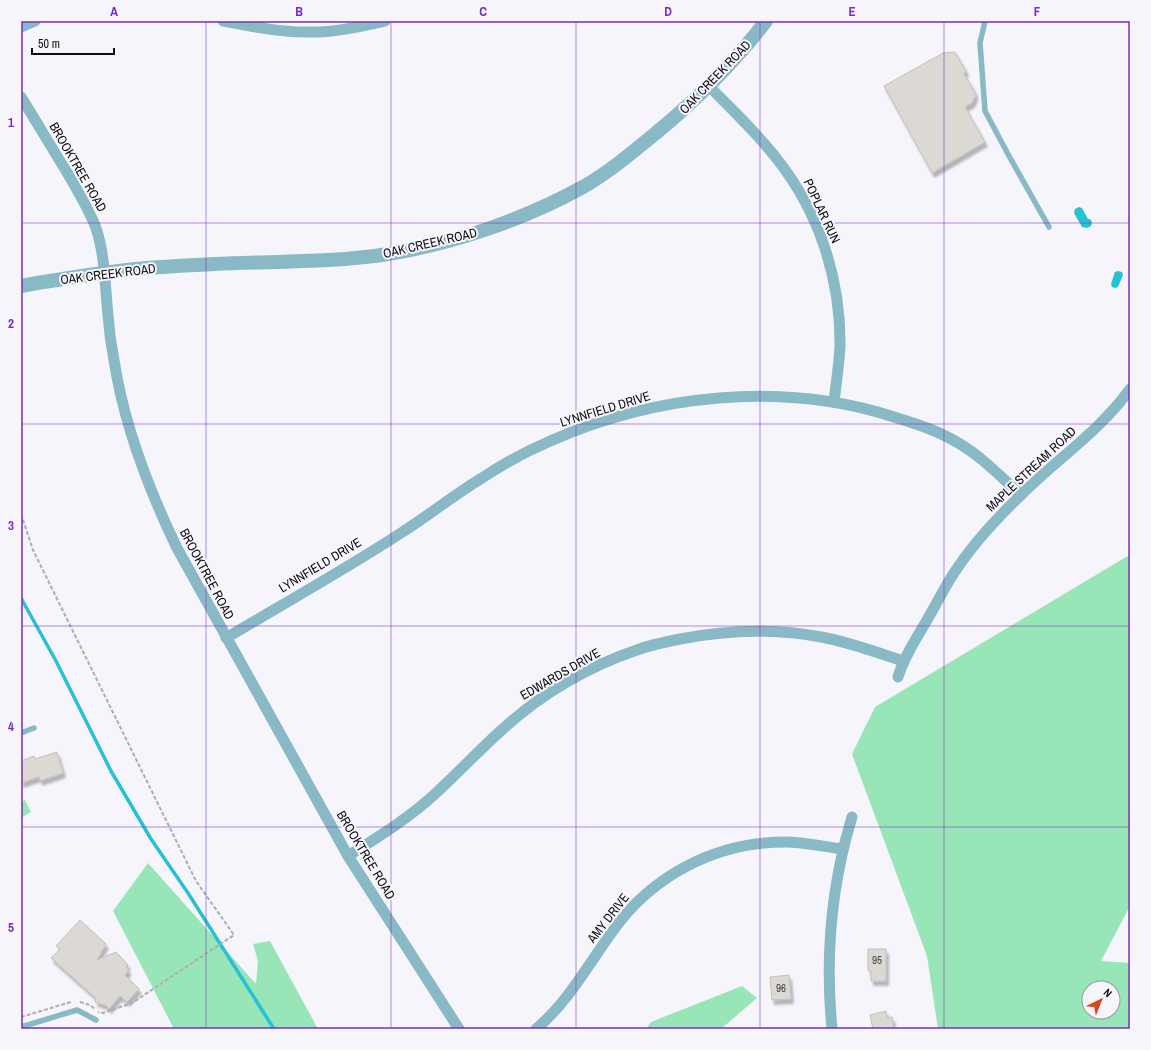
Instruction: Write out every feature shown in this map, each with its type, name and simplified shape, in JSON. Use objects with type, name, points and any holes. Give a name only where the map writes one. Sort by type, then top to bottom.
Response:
[{"type":"street","points":[[21,27],[35,21]]},
{"type":"street","points":[[223,21],[279,30],[306,32],[355,28],[385,21]]},
{"type":"street","name":"OAK CREEK ROAD","points":[[21,286],[104,272],[212,264],[350,258],[415,249],[459,238],[488,228],[557,200],[584,186],[639,148],[688,107],[709,86],[750,43],[766,21]]},
{"type":"street","name":"POPLAR RUN","points":[[709,86],[762,140],[778,159],[805,201],[825,245],[833,279],[839,324],[840,349],[834,402]]},
{"type":"street","name":"BROOKTREE ROAD","points":[[21,97],[85,204],[96,229],[104,272],[108,317],[120,393],[131,436],[145,478],[162,518],[226,638],[348,856],[459,1029]]},
{"type":"street","name":"MAPLE STREAM ROAD","points":[[898,677],[903,661],[954,572],[976,543],[1021,495],[1099,426],[1114,411],[1130,390]]},
{"type":"street","name":"LYNNFIELD DRIVE","points":[[226,638],[401,533],[482,478],[513,459],[568,434],[651,408],[724,398],[761,396],[807,398],[875,411],[914,423],[961,444],[1021,495]]},
{"type":"street","name":"EDWARDS DRIVE","points":[[348,856],[404,820],[503,728],[527,709],[548,694],[596,667],[637,649],[696,636],[766,630],[822,637],[851,644],[903,661]]},
{"type":"street","points":[[832,1029],[830,934],[834,898],[843,849],[852,817]]},
{"type":"street","name":"AMY DRIVE","points":[[536,1029],[556,1010],[572,991],[628,911],[646,893],[663,880],[685,867],[721,852],[745,846],[774,842],[799,843],[843,849]]},
{"type":"lane","points":[[985,21],[980,43],[985,111],[1049,227]]},
{"type":"lane","points":[[21,733],[34,728]]},
{"type":"lane","points":[[21,1027],[78,1010],[96,1020]]},
{"type":"path","points":[[21,514],[33,550],[196,881],[234,935],[137,999]]},
{"type":"green space","points":[[1130,556],[1130,906],[1101,961],[1130,963],[1130,1029],[938,1029],[927,956],[852,754],[875,707]]},
{"type":"green space","points":[[25,800],[31,812],[21,818],[21,802]]},
{"type":"green space","points":[[148,863],[256,984],[258,961],[253,944],[270,941],[318,1029],[174,1029],[113,911]]},
{"type":"green space","points":[[742,986],[757,998],[721,1029],[646,1029],[651,1022]]},
{"type":"water","points":[[1079,207],[1082,208],[1088,219],[1092,222],[1091,226],[1087,228],[1082,227],[1074,213],[1075,209]]},
{"type":"water","points":[[1115,272],[1122,272],[1123,275],[1118,287],[1115,288],[1112,287],[1111,284]]},
{"type":"building","points":[[955,52],[966,71],[964,74],[975,92],[975,97],[972,103],[965,107],[985,142],[932,173],[884,86],[943,53]]},
{"type":"building","points":[[57,752],[63,773],[40,781],[39,777],[21,783],[21,761],[34,756],[35,759]]},
{"type":"building","points":[[80,920],[106,944],[97,960],[116,952],[128,965],[126,967],[129,970],[125,975],[139,989],[127,1002],[120,996],[109,1009],[105,1005],[95,1002],[96,998],[51,958],[60,949],[56,946]]},
{"type":"building","points":[[868,949],[886,949],[886,981],[871,981],[871,971],[868,971]]},
{"type":"building","points":[[789,975],[791,999],[772,1000],[770,977]]},
{"type":"building","points":[[886,1011],[887,1018],[892,1017],[894,1029],[873,1029],[870,1015]]},
{"type":"waterway","points":[[21,598],[56,661],[111,771],[151,839],[188,893],[274,1029]]}]
